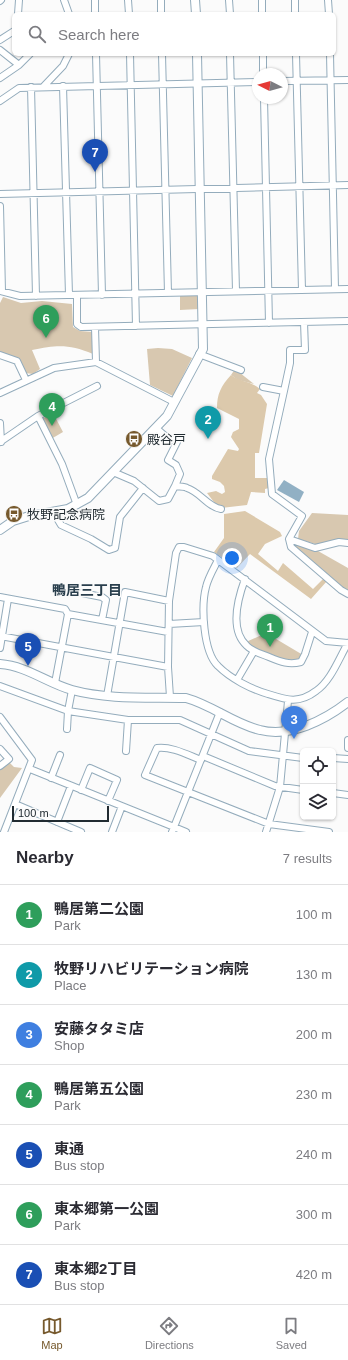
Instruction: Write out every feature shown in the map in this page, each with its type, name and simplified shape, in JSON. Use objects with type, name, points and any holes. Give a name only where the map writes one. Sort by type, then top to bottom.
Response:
[{"type":"street","points":[[18,12],[19,0]]},
{"type":"street","points":[[64,0],[68,12]]},
{"type":"street","points":[[95,0],[96,12]]},
{"type":"street","points":[[128,0],[128,12]]},
{"type":"street","points":[[161,0],[161,12]]},
{"type":"street","points":[[195,0],[196,12]]},
{"type":"street","points":[[229,0],[230,12]]},
{"type":"street","points":[[262,0],[262,12]]},
{"type":"street","points":[[295,0],[295,12]]},
{"type":"street","points":[[328,0],[329,12]]},
{"type":"street","points":[[0,40],[12,32]]},
{"type":"street","points":[[0,50],[19,65]]},
{"type":"street","points":[[0,78],[19,65],[28,56]]},
{"type":"street","points":[[43,87],[63,66],[68,56]]},
{"type":"street","points":[[96,56],[102,294]]},
{"type":"street","points":[[130,56],[136,326]]},
{"type":"street","points":[[162,56],[168,293]]},
{"type":"street","points":[[0,530],[13,522],[29,516],[57,511],[77,505],[88,498],[167,416],[202,349],[203,324],[197,56]]},
{"type":"street","points":[[230,56],[236,291]]},
{"type":"street","points":[[263,56],[264,68]]},
{"type":"street","points":[[296,56],[302,290]]},
{"type":"street","points":[[330,56],[335,289]]},
{"type":"street","points":[[288,81],[348,80]]},
{"type":"street","points":[[0,101],[19,88],[31,87],[252,82]]},
{"type":"street","points":[[64,86],[69,295]]},
{"type":"street","points":[[31,87],[36,296]]},
{"type":"street","points":[[264,104],[269,323]]},
{"type":"street","points":[[0,194],[348,185]]},
{"type":"street","points":[[0,206],[1,291],[20,296],[348,288]]},
{"type":"street","points":[[77,295],[78,324],[80,327],[348,321]]},
{"type":"street","points":[[304,322],[305,350],[290,350],[290,363],[269,459],[272,494],[302,516],[289,539],[291,546],[341,590],[348,594]]},
{"type":"street","points":[[95,327],[96,362]]},
{"type":"street","points":[[199,354],[241,370]]},
{"type":"street","points":[[0,355],[16,361],[26,380]]},
{"type":"street","points":[[0,393],[54,368],[96,362],[174,402]]},
{"type":"street","points":[[1,442],[38,416],[97,386]]},
{"type":"street","points":[[263,387],[284,391]]},
{"type":"street","points":[[38,416],[62,464],[77,505]]},
{"type":"street","points":[[0,423],[1,442]]},
{"type":"street","points":[[113,472],[134,481],[156,500],[168,500],[180,474],[176,465],[168,460],[177,442],[164,435],[156,428]]},
{"type":"street","points":[[175,486],[188,488],[203,500],[209,501],[215,508],[221,509]]},
{"type":"street","points":[[57,511],[58,520],[61,525],[109,550],[115,548],[120,517],[143,488]]},
{"type":"street","points":[[289,539],[315,548],[339,542],[348,543]]},
{"type":"street","points":[[170,697],[168,667],[169,601],[178,547],[184,546],[213,556],[246,579],[312,632],[326,641],[348,643],[326,681],[317,691],[302,699],[288,701],[258,691],[237,680],[217,666],[208,647],[204,622],[206,588],[218,560]]},
{"type":"street","points":[[246,579],[239,595],[236,612],[239,635],[246,646],[254,651],[281,662],[292,664],[302,662],[306,654],[312,632]]},
{"type":"street","points":[[106,696],[125,592],[169,601]]},
{"type":"street","points":[[82,593],[102,597],[106,600],[102,620]]},
{"type":"street","points":[[0,597],[65,609],[68,614],[55,683]]},
{"type":"street","points":[[0,648],[8,599]]},
{"type":"street","points":[[68,614],[168,632]]},
{"type":"street","points":[[169,624],[204,622]]},
{"type":"street","points":[[1,636],[168,667]]},
{"type":"street","points":[[237,680],[254,651]]},
{"type":"street","points":[[0,664],[19,667],[72,690],[106,696],[170,697],[192,699],[259,730],[285,732],[334,712],[348,702]]},
{"type":"street","points":[[0,686],[68,711],[128,720],[180,720],[211,736],[252,752],[300,758]]},
{"type":"street","points":[[67,729],[68,711],[72,690]]},
{"type":"street","points":[[266,832],[280,787],[284,757],[288,701]]},
{"type":"street","points":[[173,830],[220,712]]},
{"type":"street","points":[[0,717],[32,760],[30,769],[4,832]]},
{"type":"street","points":[[126,751],[128,720]]},
{"type":"street","points":[[348,740],[348,748]]},
{"type":"street","points":[[300,790],[280,787],[202,758],[162,747],[157,748],[145,775],[269,824],[329,832]]},
{"type":"street","points":[[0,749],[9,759],[0,766]]},
{"type":"street","points":[[51,778],[60,755]]},
{"type":"street","points":[[336,758],[348,759]]},
{"type":"street","points":[[81,790],[90,768],[117,780],[108,801]]},
{"type":"street","points":[[30,769],[122,806],[173,830],[186,832]]},
{"type":"street","points":[[57,822],[71,786]]},
{"type":"street","points":[[336,793],[348,795]]},
{"type":"street","points":[[15,804],[81,832]]},
{"type":"street","points":[[112,832],[122,806]]},
{"type":"shaded area","points":[[196,295],[199,298],[199,309],[180,310],[180,296]]},
{"type":"shaded area","points":[[3,297],[21,303],[42,301],[72,304],[73,327],[80,331],[93,332],[93,354],[77,348],[63,346],[32,350],[40,369],[33,374],[25,373],[18,360],[0,353],[0,303]]},
{"type":"shaded area","points":[[147,349],[172,349],[192,358],[173,396],[150,385]]},
{"type":"shaded area","points":[[235,369],[254,384],[238,380],[231,375]]},
{"type":"shaded area","points":[[231,375],[257,386],[260,389],[257,393],[261,395],[267,404],[259,453],[255,453],[255,478],[268,478],[269,488],[265,489],[265,493],[251,492],[247,505],[221,508],[217,506],[207,493],[216,491],[222,494],[225,492],[224,486],[220,482],[212,479],[212,476],[228,449],[238,451],[239,449],[231,437],[233,432],[239,429],[239,419],[217,408],[220,390]]},
{"type":"shaded area","points":[[53,413],[63,432],[51,439],[42,419]]},
{"type":"shaded area","points":[[245,511],[280,532],[282,536],[265,544],[258,554],[278,571],[283,563],[313,589],[324,578],[327,581],[311,599],[250,554],[237,568],[214,552],[224,538],[224,514]]},
{"type":"shaded area","points":[[312,513],[348,515],[348,541],[319,545],[298,539],[299,531]]},
{"type":"shaded area","points":[[292,544],[318,551],[348,568],[348,591],[341,588]]},
{"type":"shaded area","points":[[266,633],[303,655],[301,660],[290,662],[254,649],[246,642]]},
{"type":"shaded area","points":[[8,761],[14,767],[22,768],[0,798],[0,768]]},
{"type":"water","points":[[284,480],[304,492],[299,502],[277,490]]},
{"type":"place","name":"東本郷2丁目","points":[[95,172]]},
{"type":"place","name":"東本郷第一公園","points":[[46,338]]},
{"type":"place","name":"鴨居第五公園","points":[[52,426]]},
{"type":"place","name":"殿谷戸","points":[[134,439]]},
{"type":"place","name":"牧野リハビリテーション病院","points":[[208,439]]},
{"type":"place","name":"牧野記念病院","points":[[14,514]]},
{"type":"place","name":"鴨居第二公園","points":[[270,647]]},
{"type":"place","name":"東通","points":[[28,666]]},
{"type":"place","name":"安藤タタミ店","points":[[294,739]]},
{"type":"district","name":"鴨居三丁目","points":[[87,590]]}]
